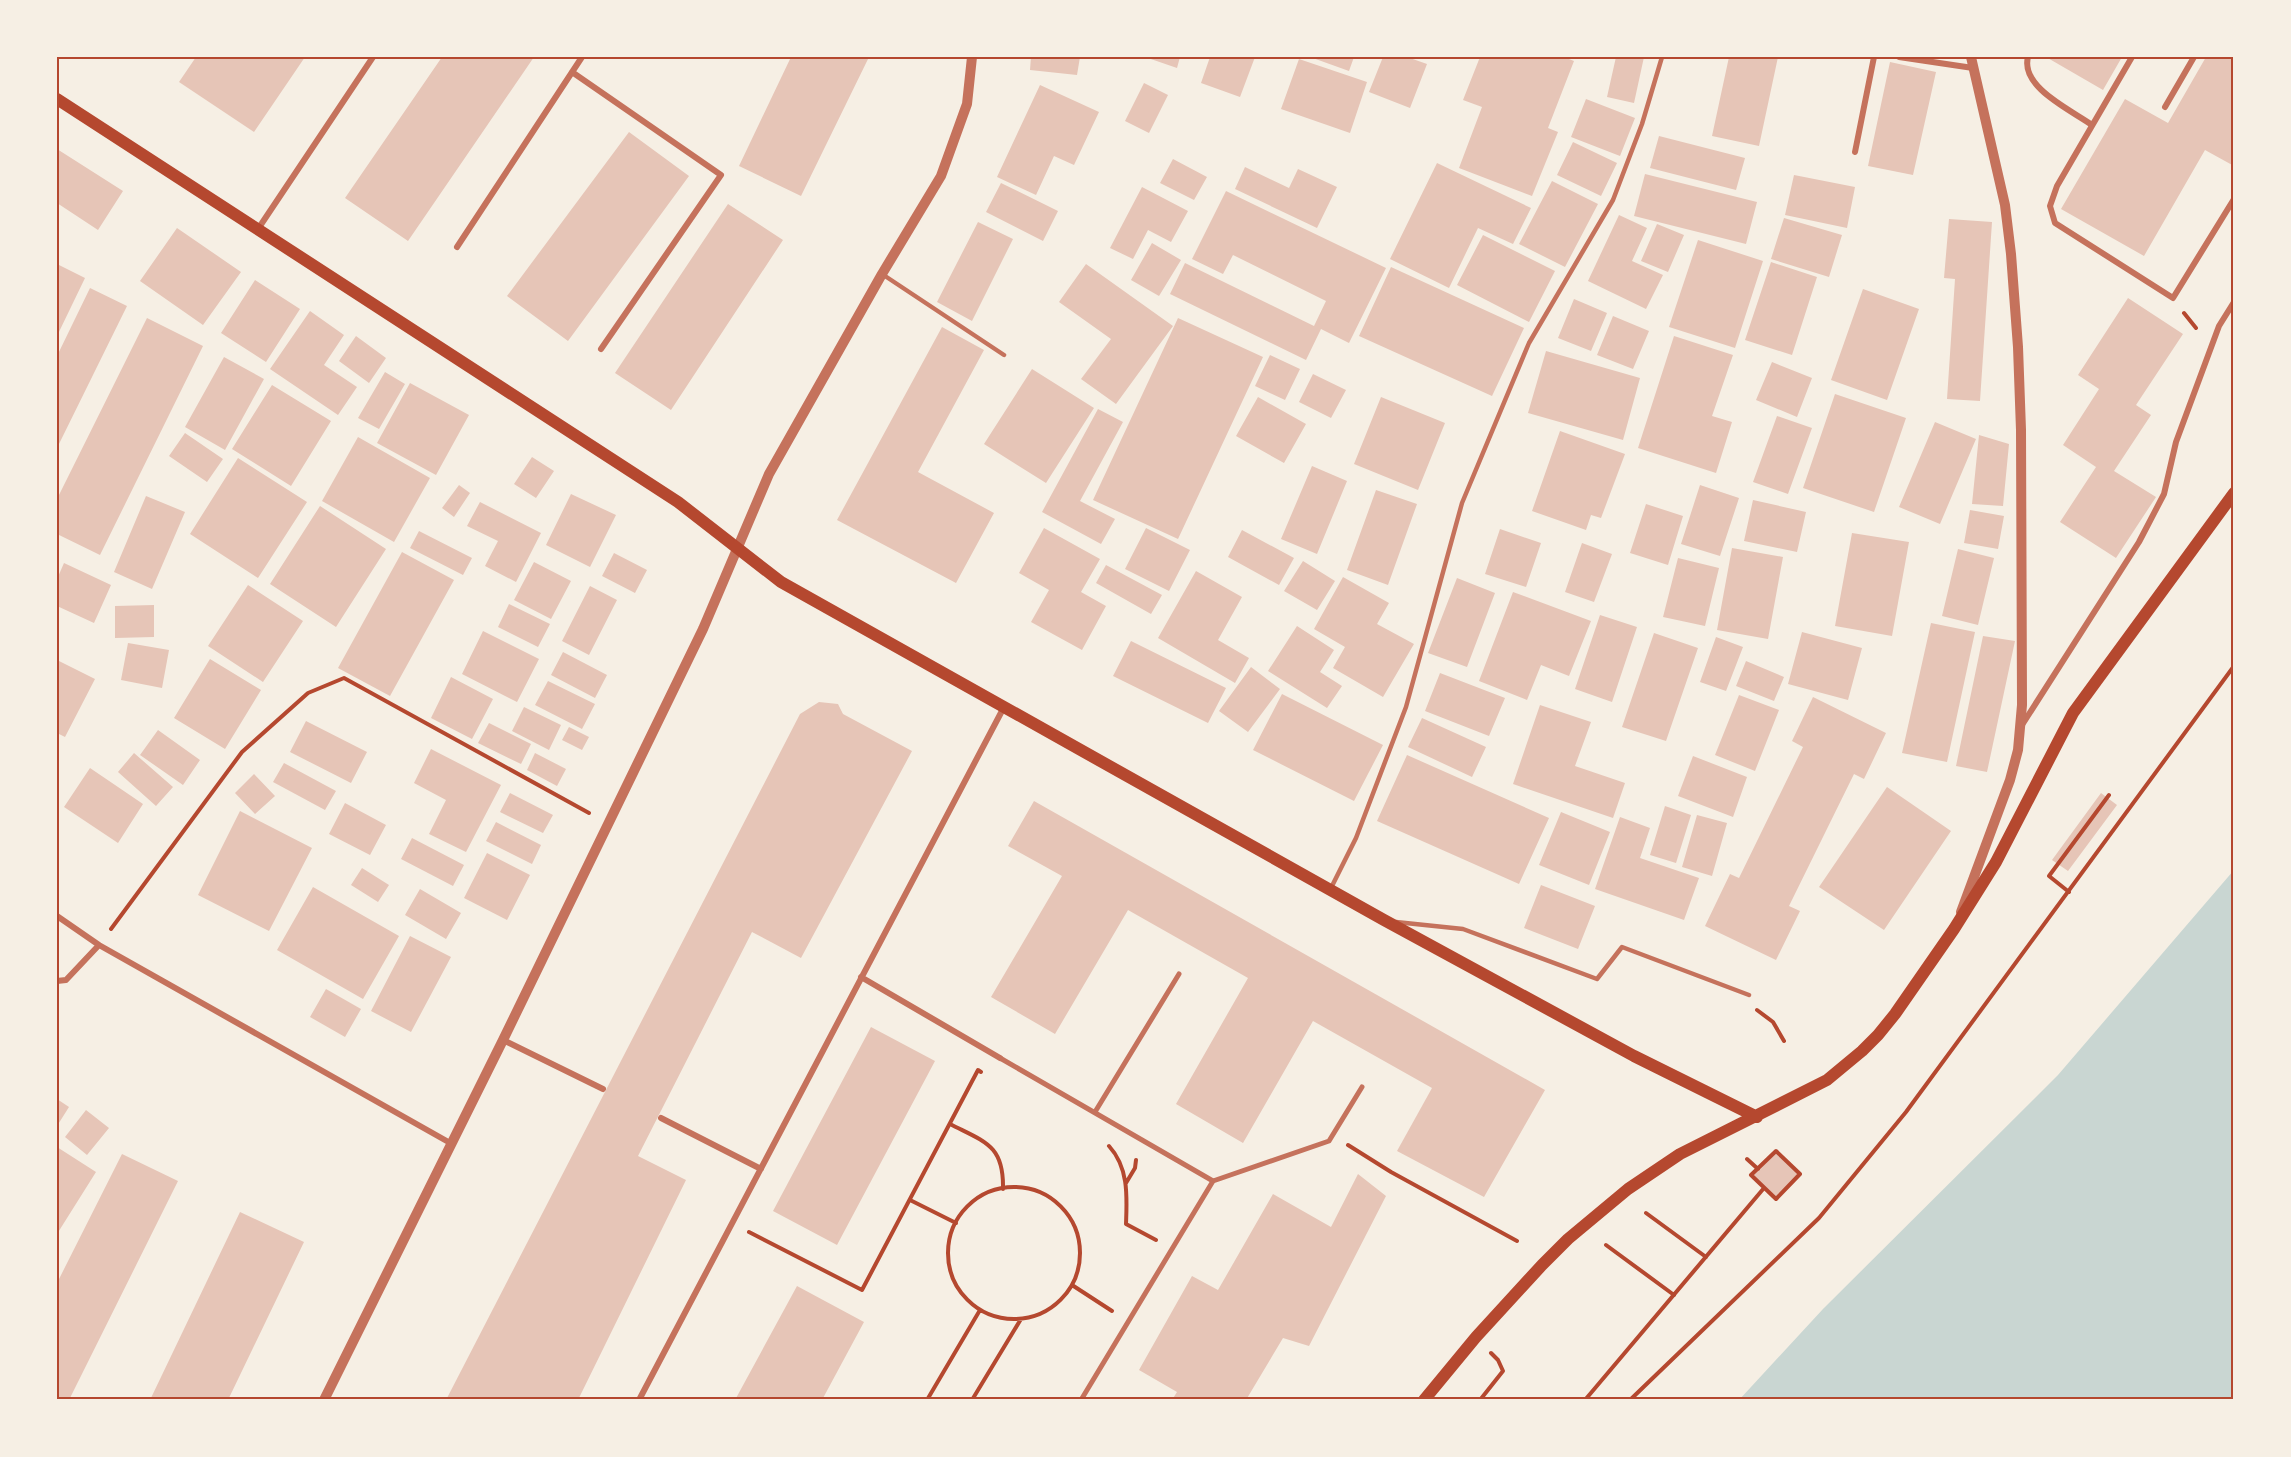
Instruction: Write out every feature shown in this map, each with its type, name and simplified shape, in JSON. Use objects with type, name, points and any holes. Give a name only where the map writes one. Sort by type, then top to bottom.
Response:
[{"type":"main road","points":[[57,99],[678,502],[781,582],[1384,920],[1634,1056],[1758,1117]]},
{"type":"main road","points":[[1424,1400],[1542,1265],[1589,1221],[1628,1189],[1680,1154],[1758,1117],[1827,1080],[1862,1051],[1895,1014],[1954,929],[1996,862],[2018,822],[2046,761],[2073,713],[2234,493]]},
{"type":"street","points":[[258,229],[373,57]]},
{"type":"street","points":[[457,247],[582,57]]},
{"type":"street","points":[[324,1400],[452,1144],[703,629],[769,474],[882,274],[941,176],[967,104],[972,57]]},
{"type":"street","points":[[1855,152],[1874,57]]},
{"type":"street","points":[[1899,57],[1972,62],[2005,205],[2018,346],[2021,430],[2022,705],[2018,750],[2010,780],[1954,929]]},
{"type":"street","points":[[2028,57],[2027,71],[2034,85],[2092,125]]},
{"type":"street","points":[[2132,57],[2057,186],[2050,206],[2055,223],[2173,298],[2233,204]]},
{"type":"street","points":[[2165,107],[2194,57]]},
{"type":"street","points":[[572,72],[721,176],[601,349]]},
{"type":"street","points":[[2020,728],[2139,542],[2164,494],[2176,442],[2219,326],[2234,302]]},
{"type":"street","points":[[639,1400],[1005,706]]},
{"type":"street","points":[[57,916],[99,945],[452,1144]]},
{"type":"street","points":[[57,981],[66,980],[99,945]]},
{"type":"street","points":[[1095,1112],[1179,974]]},
{"type":"street","points":[[861,978],[1213,1181]]},
{"type":"street","points":[[503,1040],[603,1089]]},
{"type":"street","points":[[1081,1400],[1213,1181],[1329,1141],[1362,1087]]},
{"type":"street","points":[[661,1118],[761,1169]]},
{"type":"lane","points":[[1330,890],[1356,838],[1406,707],[1462,503],[1529,344],[1613,200],[1642,124],[1662,57]]},
{"type":"lane","points":[[882,274],[1004,355]]},
{"type":"lane","points":[[1384,920],[1463,929],[1596,979],[1622,947],[1749,995]]},
{"type":"path","points":[[2173,298],[2211,348]]},
{"type":"path","points":[[1630,1400],[1819,1218],[1906,1112],[2234,666]]},
{"type":"path","points":[[99,945],[242,752],[308,693],[344,678],[608,824]]},
{"type":"path","points":[[2069,892],[2049,876],[2109,795]]},
{"type":"path","points":[[1749,995],[1757,1010],[1773,1022],[1784,1041]]},
{"type":"path","points":[[732,1223],[862,1290],[978,1070],[988,1076]]},
{"type":"path","points":[[950,1124],[984,1141],[997,1153],[1003,1170],[1003,1189]]},
{"type":"path","points":[[1332,1135],[1391,1172],[1517,1241]]},
{"type":"path","points":[[1102,1141],[1116,1151],[1122,1168],[1125,1183],[1126,1224],[1172,1249]]},
{"type":"path","points":[[1776,1151],[1800,1174],[1776,1199],[1764,1188],[1751,1175],[1776,1151]]},
{"type":"path","points":[[1125,1183],[1135,1168],[1136,1161],[1131,1156]]},
{"type":"path","points":[[1747,1159],[1758,1169]]},
{"type":"path","points":[[1016,1186],[1038,1191],[1058,1202],[1072,1220],[1080,1241],[1080,1264],[1072,1285],[1059,1302],[1041,1313],[1021,1319],[1000,1317],[980,1310],[964,1297],[953,1279],[948,1258],[950,1237],[956,1223],[973,1201],[993,1190],[1003,1189],[1016,1186]]},
{"type":"path","points":[[1585,1400],[1764,1188]]},
{"type":"path","points":[[910,1200],[956,1223]]},
{"type":"path","points":[[1646,1213],[1706,1257]]},
{"type":"path","points":[[1606,1245],[1674,1295]]},
{"type":"path","points":[[1072,1285],[1128,1322]]},
{"type":"path","points":[[927,1400],[980,1310]]},
{"type":"path","points":[[972,1400],[1021,1319]]},
{"type":"path","points":[[1476,1338],[1498,1360],[1503,1371],[1480,1400]]},
{"type":"shaded area","points":[[2234,870],[2234,1400],[1739,1400],[1823,1309],[2058,1075]]},
{"type":"building","points":[[196,57],[305,57],[254,132],[179,82]]},
{"type":"building","points":[[442,57],[534,57],[408,241],[345,198]]},
{"type":"building","points":[[791,57],[869,57],[801,196],[739,166]]},
{"type":"building","points":[[1031,57],[1080,57],[1077,75],[1030,70]]},
{"type":"building","points":[[1145,57],[1180,57],[1177,68]]},
{"type":"building","points":[[1210,57],[1255,57],[1240,97],[1201,83]]},
{"type":"building","points":[[1310,57],[1354,57],[1349,71]]},
{"type":"building","points":[[1383,57],[1407,57],[1427,64],[1410,108],[1369,92]]},
{"type":"building","points":[[1480,57],[1564,57],[1574,61],[1548,128],[1558,132],[1532,196],[1459,168],[1482,107],[1463,100]]},
{"type":"building","points":[[1616,57],[1644,57],[1634,103],[1607,97]]},
{"type":"building","points":[[1729,57],[1778,57],[1759,146],[1712,136]]},
{"type":"building","points":[[2046,57],[2122,57],[2103,90]]},
{"type":"building","points":[[2206,57],[2234,57],[2234,166],[2205,150],[2144,256],[2061,209],[2125,99],[2168,123]]},
{"type":"building","points":[[1299,59],[1367,82],[1350,133],[1281,109]]},
{"type":"building","points":[[1890,62],[1936,72],[1913,175],[1868,166]]},
{"type":"building","points":[[1144,83],[1168,95],[1149,133],[1125,121]]},
{"type":"building","points":[[1040,85],[1099,112],[1074,165],[1054,156],[1036,195],[997,177]]},
{"type":"building","points":[[1586,99],[1635,118],[1620,156],[1571,137]]},
{"type":"building","points":[[629,132],[689,176],[568,341],[507,296]]},
{"type":"building","points":[[1659,136],[1745,158],[1736,190],[1650,168]]},
{"type":"building","points":[[1573,142],[1617,163],[1601,196],[1557,175]]},
{"type":"building","points":[[57,149],[123,191],[98,230],[57,203]]},
{"type":"building","points":[[1173,159],[1207,177],[1194,200],[1160,183]]},
{"type":"building","points":[[1437,163],[1531,208],[1513,244],[1478,228],[1449,288],[1390,259]]},
{"type":"building","points":[[1245,167],[1289,188],[1298,169],[1337,187],[1317,228],[1235,189]]},
{"type":"building","points":[[1645,174],[1757,202],[1746,244],[1634,216]]},
{"type":"building","points":[[1794,175],[1855,187],[1847,228],[1785,215]]},
{"type":"building","points":[[1552,181],[1598,204],[1565,267],[1519,244]]},
{"type":"building","points":[[1001,183],[1058,211],[1043,241],[986,212]]},
{"type":"building","points":[[1142,187],[1188,211],[1171,242],[1148,230],[1133,259],[1110,248]]},
{"type":"building","points":[[1226,191],[1386,268],[1349,343],[1321,329],[1306,360],[1170,294],[1185,263],[1314,326],[1326,301],[1233,255],[1223,274],[1192,259]]},
{"type":"building","points":[[728,204],[783,240],[671,410],[615,373]]},
{"type":"building","points":[[1619,215],[1647,228],[1632,261],[1663,275],[1646,309],[1588,281]]},
{"type":"building","points":[[1784,218],[1842,235],[1829,277],[1771,259]]},
{"type":"building","points":[[1949,219],[1992,222],[1980,401],[1947,399],[1955,279],[1944,278]]},
{"type":"building","points":[[978,222],[1013,239],[972,321],[937,302]]},
{"type":"building","points":[[1657,224],[1684,235],[1668,272],[1641,261]]},
{"type":"building","points":[[177,228],[241,272],[203,325],[140,281]]},
{"type":"building","points":[[1483,235],[1555,271],[1529,322],[1457,285]]},
{"type":"building","points":[[1698,240],[1763,261],[1735,348],[1669,327]]},
{"type":"building","points":[[1152,243],[1181,260],[1159,296],[1131,280]]},
{"type":"building","points":[[1771,262],[1817,277],[1792,355],[1745,340]]},
{"type":"building","points":[[57,264],[85,278],[57,336]]},
{"type":"building","points":[[1086,264],[1173,326],[1116,404],[1081,379],[1111,339],[1059,302]]},
{"type":"building","points":[[1391,267],[1524,328],[1492,396],[1359,336]]},
{"type":"building","points":[[255,280],[300,309],[266,362],[221,333]]},
{"type":"building","points":[[90,288],[127,306],[57,448],[57,356]]},
{"type":"building","points":[[1863,289],[1919,309],[1887,400],[1831,380]]},
{"type":"building","points":[[2128,298],[2183,334],[2136,405],[2151,415],[2114,471],[2156,497],[2116,558],[2060,522],[2096,467],[2063,445],[2099,389],[2078,375]]},
{"type":"building","points":[[1574,299],[1607,313],[1591,351],[1558,338]]},
{"type":"building","points":[[310,311],[344,335],[324,365],[357,387],[338,415],[270,369]]},
{"type":"building","points":[[1613,316],[1649,331],[1633,369],[1597,355]]},
{"type":"building","points":[[147,318],[203,346],[100,555],[57,534],[57,499]]},
{"type":"building","points":[[1178,318],[1263,357],[1178,539],[1093,500]]},
{"type":"building","points":[[942,327],[984,350],[918,472],[994,513],[956,583],[837,520]]},
{"type":"building","points":[[356,336],[386,358],[369,383],[339,361]]},
{"type":"building","points":[[1674,336],[1733,355],[1712,416],[1732,422],[1716,473],[1638,448]]},
{"type":"building","points":[[1546,351],[1640,378],[1623,440],[1528,413]]},
{"type":"building","points":[[1270,355],[1300,369],[1285,400],[1255,386]]},
{"type":"building","points":[[224,357],[264,379],[225,450],[185,427]]},
{"type":"building","points":[[1772,362],[1812,378],[1797,417],[1756,400]]},
{"type":"building","points":[[1032,369],[1094,408],[1046,483],[984,444]]},
{"type":"building","points":[[385,372],[405,384],[379,429],[358,418]]},
{"type":"building","points":[[1313,374],[1346,390],[1331,418],[1299,402]]},
{"type":"building","points":[[410,383],[469,415],[436,475],[377,443]]},
{"type":"building","points":[[272,385],[331,421],[291,486],[232,449]]},
{"type":"building","points":[[1835,394],[1906,418],[1874,512],[1803,488]]},
{"type":"building","points":[[1258,397],[1306,424],[1284,463],[1236,436]]},
{"type":"building","points":[[1381,397],[1445,423],[1418,490],[1354,464]]},
{"type":"building","points":[[1098,409],[1123,422],[1080,501],[1115,519],[1101,544],[1042,512]]},
{"type":"building","points":[[1777,416],[1812,428],[1788,494],[1753,482]]},
{"type":"building","points":[[1935,422],[1976,439],[1940,524],[1899,507]]},
{"type":"building","points":[[1560,431],[1625,454],[1601,518],[1591,515],[1586,530],[1532,511]]},
{"type":"building","points":[[185,433],[223,459],[207,482],[169,456]]},
{"type":"building","points":[[1979,435],[2009,444],[2003,506],[1972,504]]},
{"type":"building","points":[[358,437],[430,478],[394,542],[322,501]]},
{"type":"building","points":[[532,457],[554,471],[536,498],[514,484]]},
{"type":"building","points":[[238,458],[307,502],[258,578],[190,534]]},
{"type":"building","points":[[1312,466],[1347,481],[1317,554],[1281,539]]},
{"type":"building","points":[[459,485],[470,493],[454,517],[442,508]]},
{"type":"building","points":[[1700,485],[1739,498],[1720,556],[1681,544]]},
{"type":"building","points":[[1376,490],[1417,504],[1388,585],[1347,570]]},
{"type":"building","points":[[571,494],[616,515],[590,567],[546,545]]},
{"type":"building","points":[[146,496],[185,512],[152,589],[114,572]]},
{"type":"building","points":[[1753,500],[1806,512],[1797,552],[1744,541]]},
{"type":"building","points":[[480,502],[541,533],[516,582],[485,566],[498,541],[467,526]]},
{"type":"building","points":[[1646,504],[1683,516],[1668,565],[1630,553]]},
{"type":"building","points":[[320,506],[386,549],[336,627],[270,584]]},
{"type":"building","points":[[1970,510],[2004,516],[1998,549],[1964,543]]},
{"type":"building","points":[[1044,528],[1100,559],[1081,592],[1106,606],[1082,650],[1031,622],[1049,590],[1019,573]]},
{"type":"building","points":[[1146,528],[1190,550],[1169,591],[1125,569]]},
{"type":"building","points":[[1500,529],[1541,543],[1526,587],[1485,574]]},
{"type":"building","points":[[1242,530],[1294,558],[1279,585],[1228,557]]},
{"type":"building","points":[[419,531],[472,558],[463,575],[410,548]]},
{"type":"building","points":[[1852,533],[1909,542],[1892,636],[1835,626]]},
{"type":"building","points":[[1582,543],[1612,554],[1594,602],[1565,592]]},
{"type":"building","points":[[1732,548],[1783,557],[1768,639],[1717,630]]},
{"type":"building","points":[[1958,549],[1994,558],[1978,625],[1942,616]]},
{"type":"building","points":[[402,552],[454,580],[390,696],[338,668]]},
{"type":"building","points":[[614,553],[647,570],[635,593],[602,576]]},
{"type":"building","points":[[1678,558],[1719,568],[1705,626],[1663,617]]},
{"type":"building","points":[[1303,561],[1335,581],[1317,610],[1284,591]]},
{"type":"building","points":[[534,562],[571,581],[551,619],[514,600]]},
{"type":"building","points":[[64,563],[111,585],[94,623],[57,606],[57,579]]},
{"type":"building","points":[[1106,565],[1162,595],[1151,614],[1096,583]]},
{"type":"building","points":[[1196,571],[1242,597],[1218,640],[1249,658],[1235,683],[1158,638]]},
{"type":"building","points":[[1343,577],[1389,603],[1377,624],[1414,644],[1383,697],[1333,668],[1345,647],[1314,629]]},
{"type":"building","points":[[1457,578],[1495,593],[1467,667],[1428,653]]},
{"type":"building","points":[[248,585],[303,621],[263,682],[208,646]]},
{"type":"building","points":[[590,586],[617,600],[589,655],[562,641]]},
{"type":"building","points":[[1513,592],[1591,621],[1569,676],[1541,665],[1527,700],[1479,681]]},
{"type":"building","points":[[509,604],[550,624],[538,647],[498,627]]},
{"type":"building","points":[[154,605],[154,637],[115,638],[115,606]]},
{"type":"building","points":[[1600,615],[1637,627],[1612,702],[1575,689]]},
{"type":"building","points":[[1931,623],[1975,632],[1947,762],[1902,753]]},
{"type":"building","points":[[1297,626],[1334,650],[1320,672],[1342,686],[1327,708],[1268,671]]},
{"type":"building","points":[[483,631],[539,659],[517,702],[462,674]]},
{"type":"building","points":[[1802,632],[1862,648],[1848,700],[1788,684]]},
{"type":"building","points":[[1654,633],[1698,648],[1666,741],[1622,727]]},
{"type":"building","points":[[1983,636],[2015,641],[1987,772],[1956,766]]},
{"type":"building","points":[[1716,637],[1743,647],[1726,691],[1700,682]]},
{"type":"building","points":[[1131,641],[1226,688],[1208,723],[1113,676]]},
{"type":"building","points":[[128,643],[169,650],[162,688],[121,680]]},
{"type":"building","points":[[563,652],[607,675],[595,698],[551,675]]},
{"type":"building","points":[[210,659],[261,690],[225,749],[174,718]]},
{"type":"building","points":[[57,660],[95,679],[65,737],[57,733]]},
{"type":"building","points":[[1746,661],[1784,677],[1774,701],[1736,686]]},
{"type":"building","points":[[1251,667],[1280,689],[1248,732],[1219,711]]},
{"type":"building","points":[[1440,673],[1505,698],[1489,736],[1425,711]]},
{"type":"building","points":[[451,677],[493,699],[472,739],[431,718]]},
{"type":"building","points":[[548,681],[595,704],[582,729],[535,705]]},
{"type":"building","points":[[1282,694],[1383,745],[1354,801],[1253,750]]},
{"type":"building","points":[[1739,695],[1779,710],[1755,771],[1715,755]]},
{"type":"building","points":[[1813,697],[1886,733],[1864,779],[1854,774],[1789,906],[1800,911],[1776,960],[1705,926],[1730,874],[1739,878],[1803,747],[1792,741]]},
{"type":"building","points":[[819,702],[838,704],[843,714],[912,751],[801,958],[752,932],[638,1156],[686,1180],[578,1400],[446,1400],[800,714]]},
{"type":"building","points":[[1540,705],[1591,722],[1575,766],[1625,783],[1613,818],[1513,784]]},
{"type":"building","points":[[524,707],[561,725],[549,750],[512,731]]},
{"type":"building","points":[[1422,718],[1486,747],[1472,777],[1408,747]]},
{"type":"building","points":[[306,721],[367,752],[351,783],[290,752]]},
{"type":"building","points":[[489,723],[531,744],[521,764],[478,743]]},
{"type":"building","points":[[569,727],[589,737],[582,750],[562,740]]},
{"type":"building","points":[[158,730],[200,760],[183,785],[140,755]]},
{"type":"building","points":[[431,749],[501,785],[466,852],[429,834],[446,800],[414,783]]},
{"type":"building","points":[[134,753],[173,787],[156,806],[118,772]]},
{"type":"building","points":[[535,753],[566,769],[557,786],[527,770]]},
{"type":"building","points":[[1407,755],[1549,818],[1519,884],[1377,821]]},
{"type":"building","points":[[1693,756],[1747,777],[1733,817],[1678,796]]},
{"type":"building","points":[[284,763],[336,791],[325,810],[273,782]]},
{"type":"building","points":[[90,768],[143,804],[118,843],[64,807]]},
{"type":"building","points":[[254,774],[275,796],[255,814],[235,793]]},
{"type":"building","points":[[1887,787],[1951,831],[1884,930],[1819,887]]},
{"type":"building","points":[[510,793],[553,815],[543,833],[500,812]]},
{"type":"building","points":[[2101,793],[2117,805],[2068,871],[2052,860]]},
{"type":"building","points":[[1034,801],[1545,1090],[1484,1197],[1397,1151],[1432,1088],[1313,1021],[1243,1143],[1176,1104],[1248,978],[1128,910],[1055,1034],[991,997],[1062,876],[1008,846]]},
{"type":"building","points":[[345,803],[386,825],[370,855],[329,834]]},
{"type":"building","points":[[1665,806],[1691,815],[1676,863],[1650,855]]},
{"type":"building","points":[[240,811],[312,848],[269,931],[198,895]]},
{"type":"building","points":[[1561,812],[1610,832],[1589,885],[1539,865]]},
{"type":"building","points":[[1697,815],[1727,823],[1712,876],[1682,867]]},
{"type":"building","points":[[1620,817],[1650,828],[1640,858],[1699,878],[1684,920],[1595,889]]},
{"type":"building","points":[[496,822],[541,845],[532,864],[486,841]]},
{"type":"building","points":[[412,838],[464,865],[453,886],[401,859]]},
{"type":"building","points":[[487,853],[530,875],[507,920],[464,898]]},
{"type":"building","points":[[362,868],[389,885],[378,902],[351,885]]},
{"type":"building","points":[[1541,885],[1595,906],[1578,949],[1524,928]]},
{"type":"building","points":[[313,887],[399,936],[363,999],[277,950]]},
{"type":"building","points":[[420,889],[461,913],[446,939],[405,915]]},
{"type":"building","points":[[410,936],[451,957],[411,1032],[371,1011]]},
{"type":"building","points":[[326,989],[361,1009],[345,1037],[310,1017]]},
{"type":"building","points":[[871,1027],[935,1061],[837,1245],[773,1211]]},
{"type":"building","points":[[57,1099],[69,1107],[57,1126]]},
{"type":"building","points":[[86,1110],[109,1128],[87,1155],[65,1137]]},
{"type":"building","points":[[57,1147],[96,1172],[57,1234]]},
{"type":"building","points":[[1776,1151],[1800,1174],[1776,1199],[1751,1175]]},
{"type":"building","points":[[122,1154],[178,1181],[69,1400],[57,1400],[57,1283]]},
{"type":"building","points":[[1358,1174],[1386,1196],[1309,1346],[1283,1338],[1246,1400],[1172,1400],[1177,1392],[1139,1370],[1192,1276],[1218,1290],[1273,1194],[1331,1227]]},
{"type":"building","points":[[240,1212],[304,1242],[228,1400],[150,1400]]},
{"type":"building","points":[[797,1286],[864,1322],[822,1400],[735,1400]]}]
